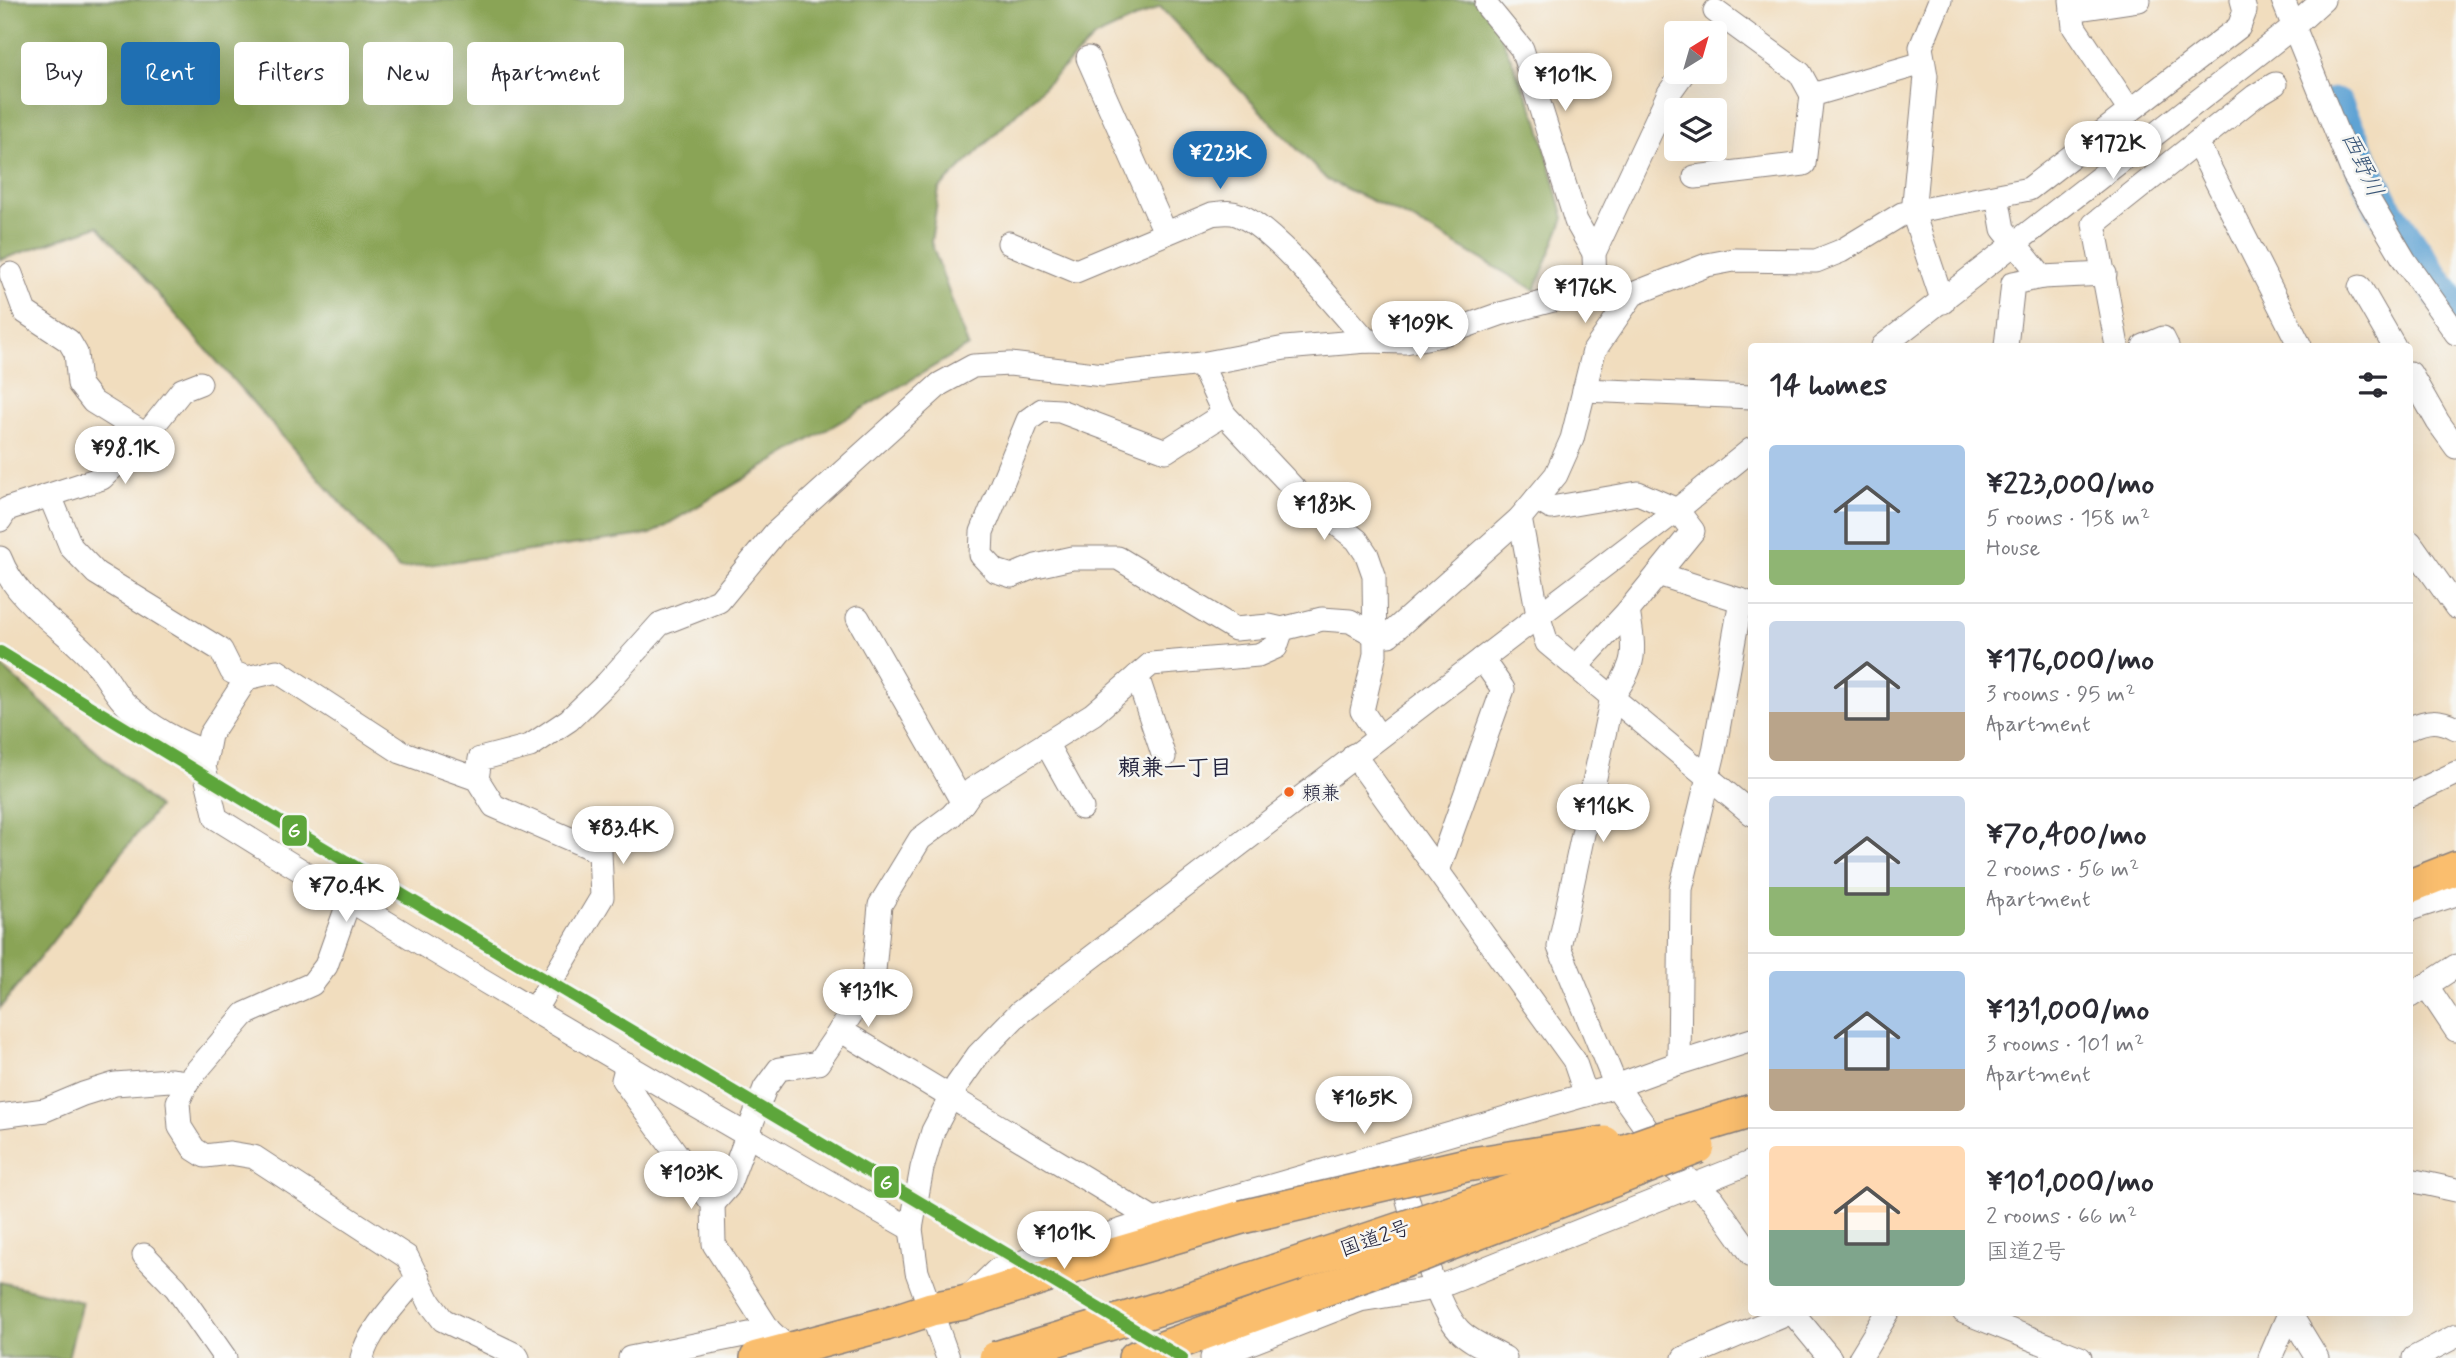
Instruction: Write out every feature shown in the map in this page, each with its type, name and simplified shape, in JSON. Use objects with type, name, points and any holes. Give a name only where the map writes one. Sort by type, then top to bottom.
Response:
[{"type":"highway","points":[[2413,885],[2456,868]]},
{"type":"highway","name":"国道2号","points":[[996,1358],[1204,1295],[1653,1141],[1748,1112]]},
{"type":"highway","points":[[1135,1358],[1661,1163],[1748,1127]]},
{"type":"highway","points":[[772,1346],[886,1324],[931,1308],[963,1303],[1242,1217],[1466,1165],[1598,1144],[1653,1141]]},
{"type":"street","points":[[1940,0],[1921,47],[1926,76],[1913,213],[1942,302]]},
{"type":"street","points":[[2130,111],[2074,27],[2072,5],[2139,0]]},
{"type":"street","points":[[477,779],[480,760],[530,746],[569,720],[607,683],[660,624],[719,601],[775,533],[940,384],[973,366],[1010,364],[1103,375],[1201,364],[1284,348],[1367,341],[1405,342],[1441,335],[1500,314],[1595,289],[1633,294],[1707,265],[1734,260],[1816,261],[1841,251],[1902,214],[2029,189],[2239,27],[2245,11],[2242,0]]},
{"type":"street","points":[[2283,0],[2354,175],[2405,261],[2456,333]]},
{"type":"street","points":[[1887,343],[2293,27],[2323,0]]},
{"type":"street","points":[[1486,5],[1522,49],[1576,221],[1594,253]]},
{"type":"street","points":[[1695,177],[1804,164],[1812,95],[1800,73],[1712,15]]},
{"type":"street","points":[[1088,58],[1165,232]]},
{"type":"street","points":[[1812,95],[1923,63]]},
{"type":"street","points":[[1595,289],[1594,253],[1675,84]]},
{"type":"street","points":[[2116,343],[2094,224],[2255,96],[2274,85]]},
{"type":"street","points":[[2197,143],[2298,343]]},
{"type":"street","points":[[1997,196],[2003,229],[2042,277]]},
{"type":"street","points":[[1009,243],[1076,271],[1165,232],[1212,214],[1230,212],[1243,216],[1268,234],[1367,341]]},
{"type":"street","points":[[11,274],[25,312],[69,341],[76,353],[79,384],[93,402],[146,435]]},
{"type":"street","points":[[2006,343],[2014,283],[2042,277],[2105,274]]},
{"type":"street","points":[[2360,287],[2392,343]]},
{"type":"street","points":[[1224,414],[1166,452],[1060,411],[1042,410],[1028,420],[982,531],[981,555],[996,571],[1012,576],[1036,566],[1072,558],[1118,558],[1235,629],[1269,626],[1282,629],[1322,619],[1350,621],[1375,635],[1389,635],[1520,518],[1556,475],[1572,439],[1594,351],[1633,294]]},
{"type":"street","points":[[2151,343],[2163,338],[2166,343]]},
{"type":"street","points":[[1201,364],[1224,414],[1301,496],[1357,540],[1367,555],[1374,575],[1375,654],[1362,711],[1379,737]]},
{"type":"street","points":[[2413,378],[2456,447]]},
{"type":"street","points":[[0,520],[7,509],[102,478],[146,435],[182,390],[200,383]]},
{"type":"street","points":[[1584,390],[1748,397]]},
{"type":"street","points":[[948,1358],[917,1272],[911,1228],[922,1168],[933,1131],[950,1097],[978,1055],[1019,1013],[1677,510],[1748,452]]},
{"type":"street","points":[[1536,499],[1551,508],[1638,493],[1677,510],[1693,531],[1628,611],[1577,666]]},
{"type":"street","points":[[50,496],[71,547],[96,573],[221,650],[232,672],[247,678],[277,671],[401,752],[477,779],[494,806],[600,852],[602,897],[535,1009]]},
{"type":"street","points":[[1520,518],[1538,615],[1547,643],[1748,811]]},
{"type":"street","points":[[2413,546],[2456,607]]},
{"type":"street","points":[[0,558],[31,605],[97,664],[127,706],[178,742],[207,752]]},
{"type":"street","points":[[1658,574],[1746,602],[1681,889],[1679,1063]]},
{"type":"street","points":[[1628,611],[1635,649],[1628,675],[1612,697],[1559,947],[1616,1086],[1676,1170],[1712,1199],[1748,1249]]},
{"type":"street","points":[[858,618],[963,803]]},
{"type":"street","points":[[713,1204],[728,1187],[765,1088],[779,1069],[818,1063],[873,982],[880,905],[920,839],[951,816],[973,789],[1093,714],[1151,664],[1258,655],[1276,647],[1282,629]]},
{"type":"street","points":[[1438,871],[1503,690],[1482,659]]},
{"type":"street","points":[[1137,676],[1164,757]]},
{"type":"street","points":[[247,678],[210,735],[204,767],[216,818],[349,901],[911,1228]]},
{"type":"street","points":[[2413,726],[2424,721],[2443,721],[2456,728]]},
{"type":"street","points":[[1046,743],[1083,808]]},
{"type":"street","points":[[1354,755],[1574,1060],[1586,1095]]},
{"type":"street","points":[[2413,794],[2456,773]]},
{"type":"street","points":[[2413,908],[2456,894]]},
{"type":"street","points":[[349,901],[326,966],[312,984],[245,1014],[187,1082],[178,1102],[180,1127],[194,1149],[205,1156],[230,1153],[254,1157],[407,1257],[430,1303],[443,1320],[518,1358]]},
{"type":"street","points":[[2456,965],[2418,990],[2456,1030]]},
{"type":"street","points":[[840,1030],[1154,1220]]},
{"type":"street","points":[[963,1303],[997,1270],[1154,1220],[1616,1086],[1748,1041]]},
{"type":"street","points":[[627,1065],[623,1080],[713,1204],[715,1244],[772,1346],[629,1358]]},
{"type":"street","points":[[0,1116],[45,1110],[115,1084],[170,1080],[187,1082]]},
{"type":"street","points":[[1394,1151],[1436,1288],[1448,1314],[1460,1331],[1506,1358]]},
{"type":"street","points":[[1212,1358],[1360,1300],[1436,1288],[1748,1164]]},
{"type":"street","points":[[2413,1181],[2456,1191]]},
{"type":"street","points":[[144,1255],[176,1287],[225,1358]]},
{"type":"street","points":[[362,1358],[380,1325],[418,1277]]},
{"type":"street","points":[[1684,1358],[1783,1316]]},
{"type":"street","points":[[1795,1316],[1830,1358]]},
{"type":"street","points":[[1860,1358],[1886,1316]]},
{"type":"street","points":[[1974,1316],[2080,1358]]},
{"type":"street","points":[[2270,1358],[2288,1316]]},
{"type":"street","points":[[2291,1316],[2317,1358]]},
{"type":"street","points":[[2414,1358],[2456,1336]]},
{"type":"green space","points":[[0,0],[1475,0],[1496,25],[1538,120],[1564,218],[1535,290],[1411,219],[1327,180],[1160,7],[1095,37],[939,189],[931,242],[968,346],[651,534],[399,569],[98,226],[0,260]]},
{"type":"green space","points":[[0,665],[158,807],[0,1008]]},
{"type":"green space","points":[[0,1282],[82,1302],[68,1358],[0,1358]]},
{"type":"waterway","name":"西野川","points":[[2335,106],[2383,207],[2456,314]]},
{"type":"transit line","name":"G","points":[[0,652],[290,828],[1182,1358]]},
{"type":"place","name":"頼兼","points":[[1289,792]]},
{"type":"district","name":"頼兼一丁目","points":[[1175,767]]}]
